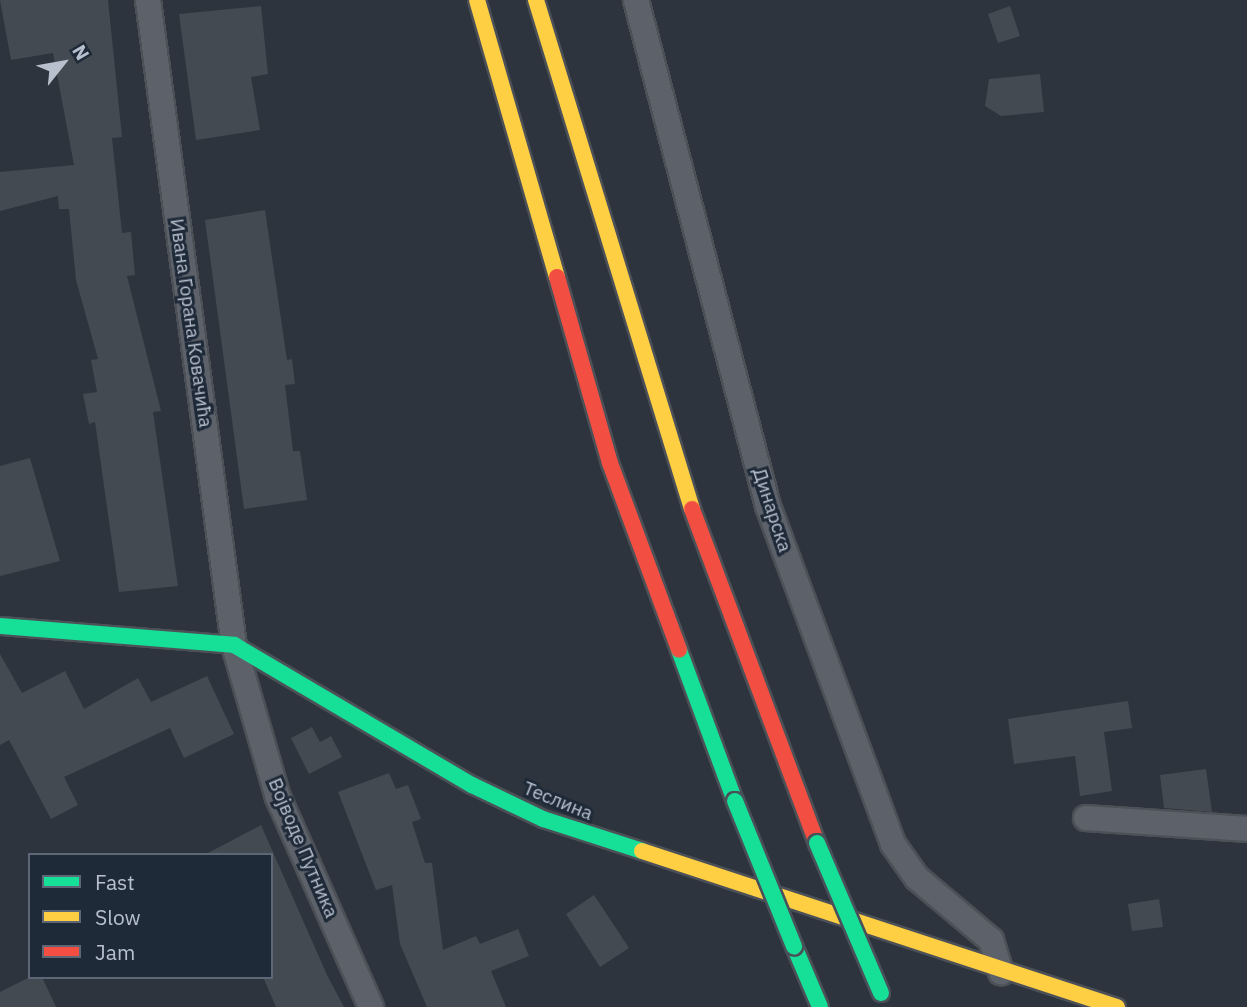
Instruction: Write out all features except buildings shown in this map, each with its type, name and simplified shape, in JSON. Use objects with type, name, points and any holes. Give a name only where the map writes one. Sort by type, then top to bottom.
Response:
[{"type":"main road","points":[[477,0],[610,463],[735,802],[820,1007]]},
{"type":"main road","points":[[536,0],[683,491],[817,843],[884,1000]]},
{"type":"main road","name":"Теслина","points":[[0,626],[234,645],[472,785],[543,819],[1001,972],[1053,999],[1117,1007]]},
{"type":"street","name":"Ивана Горана Ковачића","points":[[149,0],[234,645]]},
{"type":"street","name":"Динарска","points":[[636,0],[768,506],[892,844],[918,878],[990,940],[1001,972]]},
{"type":"street","name":"Војводе Путника","points":[[234,645],[278,797],[371,1007]]},
{"type":"street","points":[[1086,818],[1247,830]]},
{"type":"traffic: fast","points":[[0,626],[234,645],[472,785],[543,819],[642,851]]},
{"type":"traffic: fast","points":[[679,650],[735,801]]},
{"type":"traffic: fast","points":[[735,801],[794,946]]},
{"type":"traffic: fast","points":[[817,843],[881,993]]},
{"type":"traffic: fast","points":[[794,946],[820,1007]]},
{"type":"traffic: slow","points":[[477,0],[557,277]]},
{"type":"traffic: slow","points":[[536,0],[692,509]]},
{"type":"traffic: slow","points":[[642,851],[1117,1007]]},
{"type":"traffic: jam","points":[[557,277],[610,463],[679,650]]},
{"type":"traffic: jam","points":[[692,509],[817,843]]}]
